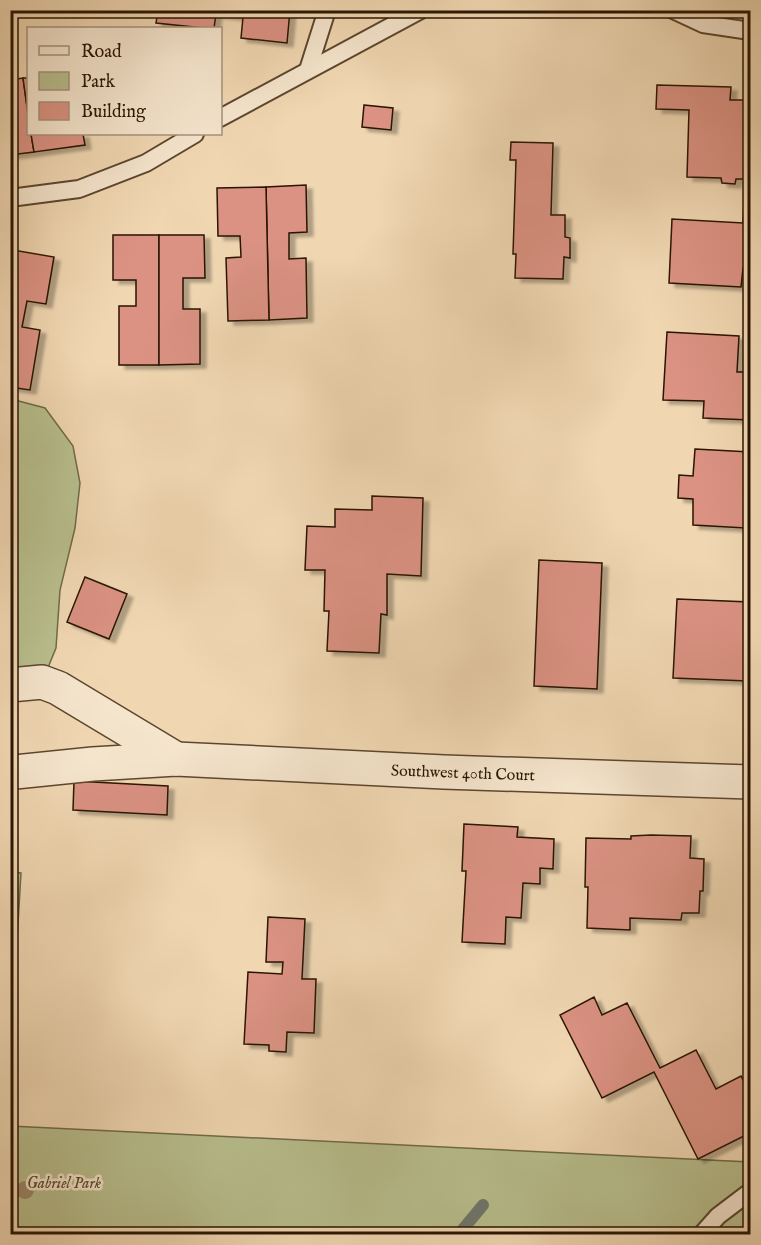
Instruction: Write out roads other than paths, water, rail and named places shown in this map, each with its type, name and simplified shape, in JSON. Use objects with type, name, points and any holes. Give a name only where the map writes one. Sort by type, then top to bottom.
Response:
[{"type":"street","name":"Southwest 40th Court","points":[[10,685],[42,682],[58,688],[176,759]]},
{"type":"street","name":"Southwest 40th Court","points":[[10,771],[176,759],[444,772],[750,782]]},
{"type":"lane","points":[[308,70],[327,10]]},
{"type":"lane","points":[[222,117],[420,10]]},
{"type":"lane","points":[[673,10],[703,24],[750,31]]},
{"type":"lane","points":[[10,198],[79,189],[146,163],[193,135]]},
{"type":"lane","points":[[702,1234],[718,1216],[747,1194]]},
{"type":"waterway","points":[[459,1234],[483,1205]]},
{"type":"park label","name":"Gabriel Park","points":[[64,1182]]}]
